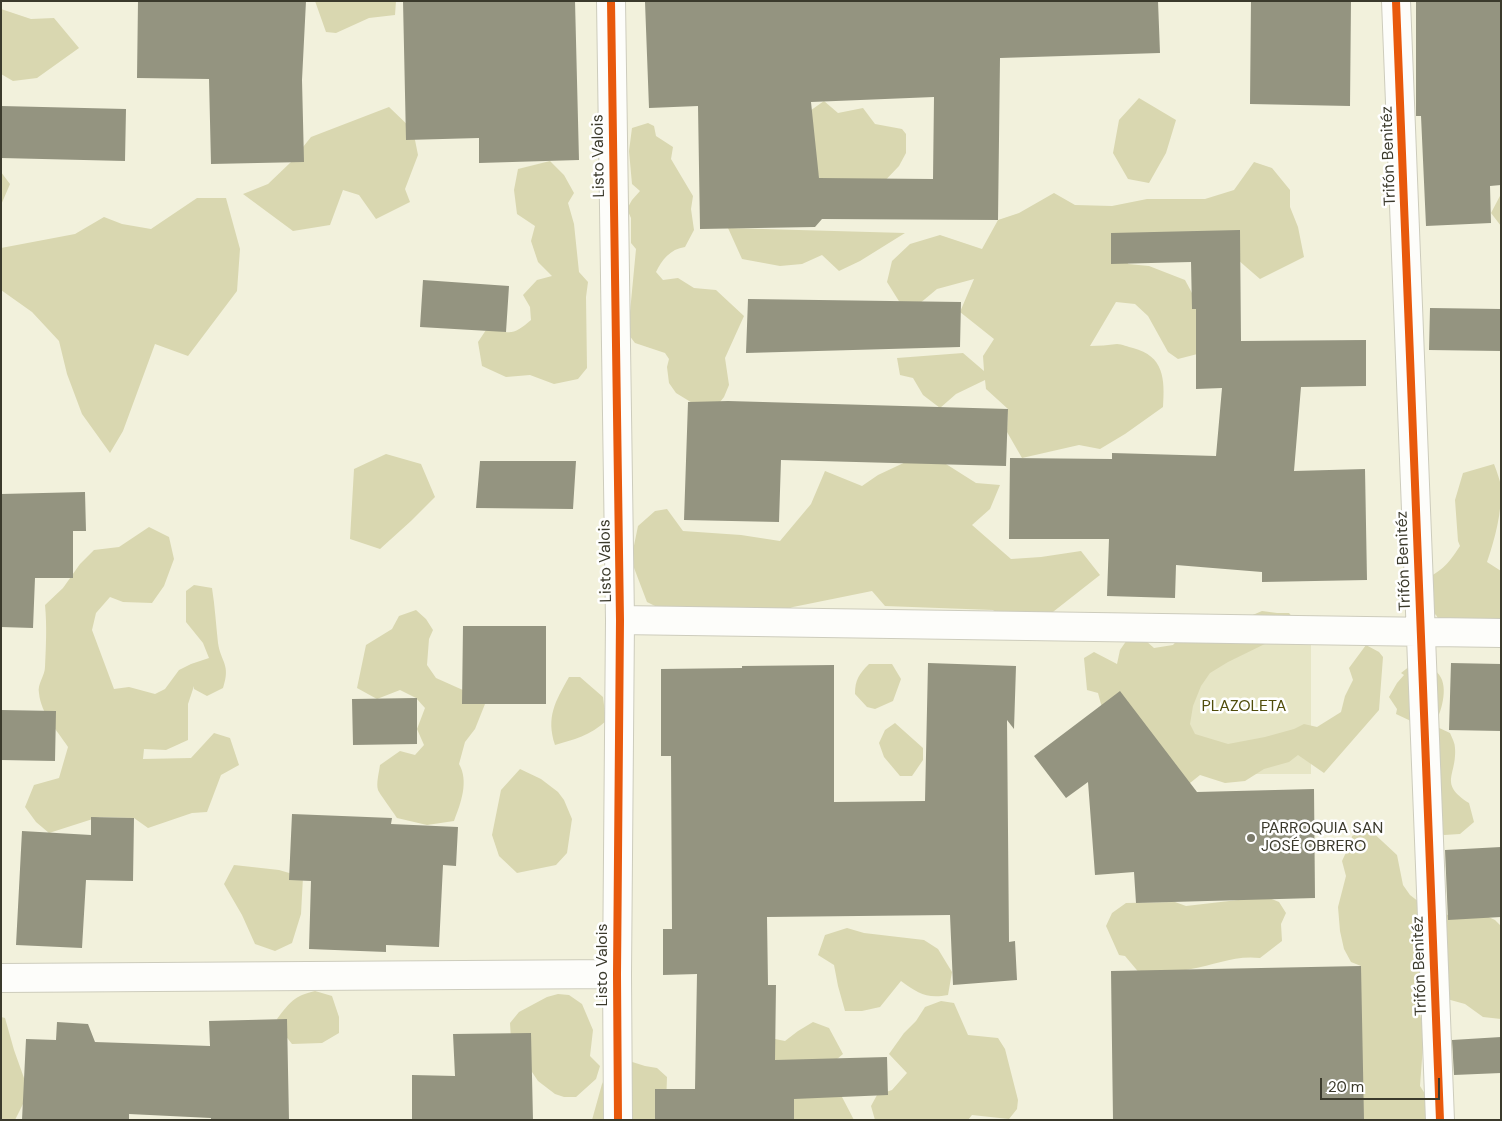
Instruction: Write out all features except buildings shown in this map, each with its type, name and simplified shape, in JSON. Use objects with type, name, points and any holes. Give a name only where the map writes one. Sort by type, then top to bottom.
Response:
[{"type":"street","name":"Listo Valois","points":[[611,1],[620,620],[617,974],[618,1120]]},
{"type":"street","name":"Trifón Benitéz","points":[[1396,1],[1440,1120]]},
{"type":"street","points":[[620,620],[1501,633]]},
{"type":"street","points":[[1,978],[617,974]]},
{"type":"green space","name":"PLAZOLETA","points":[[1180,637],[1311,638],[1311,774],[1176,774]]},
{"type":"shaded area","points":[[315,1],[396,1],[395,15],[369,18],[336,33],[326,32]]},
{"type":"shaded area","points":[[1,9],[31,19],[54,18],[79,48],[37,78],[13,81],[1,74]]},
{"type":"shaded area","points":[[1139,98],[1176,120],[1166,153],[1149,183],[1128,179],[1113,153],[1119,120]]},
{"type":"shaded area","points":[[824,101],[838,113],[863,108],[875,124],[902,129],[906,134],[906,153],[899,166],[879,187],[819,179],[807,113]]},
{"type":"shaded area","points":[[389,107],[413,130],[418,155],[405,189],[410,202],[376,219],[359,195],[343,190],[330,225],[293,231],[243,194],[268,184],[291,162],[311,137]]},
{"type":"shaded area","points":[[648,123],[654,126],[656,136],[673,147],[671,159],[693,196],[691,209],[694,230],[685,247],[675,250],[667,256],[656,272],[663,280],[678,278],[694,288],[716,290],[744,316],[725,358],[729,385],[720,402],[694,404],[676,393],[669,383],[667,367],[669,359],[665,353],[635,343],[626,331],[630,312],[636,249],[631,243],[631,218],[627,209],[640,191],[632,184],[629,151],[632,128]]},
{"type":"shaded area","points":[[550,161],[564,175],[574,193],[568,203],[574,224],[579,272],[588,282],[586,297],[587,368],[578,379],[554,384],[530,375],[506,377],[482,366],[478,342],[490,324],[502,331],[511,332],[516,331],[531,320],[530,307],[523,295],[537,280],[552,276],[538,262],[531,241],[535,226],[517,214],[514,190],[518,169]]},
{"type":"shaded area","points":[[1254,162],[1272,168],[1290,190],[1290,207],[1298,227],[1304,257],[1260,279],[1223,247],[1197,231],[1130,247],[1128,264],[1149,266],[1185,280],[1192,293],[1213,350],[1178,359],[1168,352],[1148,316],[1135,304],[1116,302],[1090,346],[1119,344],[1143,352],[1157,363],[1163,378],[1164,387],[1163,407],[1125,434],[1100,449],[1079,445],[1022,458],[1007,432],[1008,409],[986,389],[985,380],[956,394],[940,408],[923,395],[913,378],[900,375],[897,358],[963,353],[984,371],[983,356],[994,339],[960,312],[974,279],[937,289],[907,314],[887,282],[892,261],[910,244],[940,235],[982,249],[998,220],[1019,213],[1054,193],[1075,205],[1112,206],[1147,199],[1205,199],[1234,190]]},
{"type":"shaded area","points":[[1,172],[10,184],[1,205]]},
{"type":"shaded area","points":[[1501,194],[1501,226],[1491,213]]},
{"type":"shaded area","points":[[197,198],[226,198],[240,249],[237,291],[188,356],[155,344],[123,431],[110,453],[82,414],[67,374],[59,341],[32,312],[1,290],[1,248],[75,234],[104,217],[122,224],[151,229]]},
{"type":"shaded area","points":[[728,228],[905,233],[860,261],[839,271],[822,255],[802,264],[780,266],[742,259]]},
{"type":"shaded area","points":[[927,452],[976,483],[1000,485],[990,509],[972,525],[1011,559],[1081,551],[1100,575],[1021,637],[993,610],[885,606],[872,591],[793,607],[715,636],[647,602],[631,560],[638,526],[655,511],[667,509],[683,531],[741,535],[780,541],[811,504],[825,471],[862,486],[878,475]]},
{"type":"shaded area","points":[[386,454],[421,464],[435,497],[380,549],[350,539],[354,469]]},
{"type":"shaded area","points":[[1494,464],[1501,487],[1500,506],[1495,535],[1487,562],[1501,571],[1501,639],[1448,633],[1436,615],[1424,605],[1419,582],[1443,568],[1460,546],[1455,500],[1463,473]]},
{"type":"shaded area","points":[[149,527],[169,537],[174,559],[164,586],[152,603],[123,602],[110,597],[96,613],[92,630],[114,689],[129,687],[155,694],[165,689],[179,670],[209,658],[203,643],[186,622],[186,591],[194,585],[212,588],[219,650],[226,668],[223,688],[207,696],[194,689],[194,686],[188,704],[188,740],[166,750],[144,749],[143,759],[191,758],[214,733],[230,738],[239,765],[221,775],[207,812],[192,813],[148,828],[134,818],[99,817],[49,833],[36,822],[25,807],[34,785],[59,778],[68,747],[46,715],[40,701],[39,686],[45,667],[45,605],[63,588],[80,564],[94,550],[119,547]]},
{"type":"shaded area","points":[[416,610],[426,619],[433,630],[429,639],[427,665],[436,678],[474,695],[485,704],[475,729],[465,742],[459,764],[464,785],[454,821],[427,825],[397,818],[379,792],[377,784],[380,765],[400,751],[415,755],[424,745],[417,729],[425,708],[416,698],[400,690],[377,699],[357,688],[366,645],[392,629],[399,616]]},
{"type":"shaded area","points":[[1262,611],[1289,613],[1294,619],[1273,640],[1210,673],[1201,686],[1193,706],[1190,724],[1195,734],[1228,744],[1265,737],[1294,729],[1304,724],[1317,727],[1341,712],[1345,696],[1353,680],[1349,668],[1366,645],[1379,652],[1383,657],[1379,710],[1324,773],[1298,755],[1289,762],[1264,769],[1245,781],[1225,783],[1200,775],[1185,787],[1105,719],[1098,693],[1087,690],[1084,658],[1094,652],[1117,664],[1120,650],[1129,637],[1146,641],[1154,648],[1173,645],[1180,637]]},
{"type":"shaded area","points":[[1415,662],[1434,670],[1442,680],[1444,694],[1437,720],[1413,722],[1396,714],[1397,709],[1389,697],[1404,675],[1401,673]]},
{"type":"shaded area","points":[[869,664],[892,664],[901,679],[893,701],[875,709],[867,707],[855,694],[858,678]]},
{"type":"shaded area","points":[[569,677],[580,677],[603,697],[606,721],[588,733],[555,745],[551,726],[553,710]]},
{"type":"shaded area","points":[[895,723],[923,748],[923,760],[912,776],[900,776],[884,757],[879,743],[885,730]]},
{"type":"shaded area","points":[[1435,726],[1450,733],[1453,740],[1455,758],[1451,784],[1454,790],[1469,803],[1474,822],[1460,834],[1444,835],[1420,815]]},
{"type":"shaded area","points":[[520,769],[541,779],[558,792],[564,800],[572,819],[567,853],[556,865],[517,873],[499,856],[492,835],[501,790]]},
{"type":"shaded area","points":[[1368,828],[1397,855],[1403,885],[1410,895],[1419,902],[1440,915],[1482,914],[1495,920],[1501,926],[1501,1019],[1483,1017],[1465,1004],[1436,996],[1419,1010],[1424,1032],[1420,1086],[1429,1100],[1431,1120],[1350,1120],[1351,1001],[1361,966],[1351,962],[1344,949],[1338,907],[1346,876],[1342,861],[1352,836]]},
{"type":"shaded area","points":[[234,865],[279,870],[303,877],[301,914],[292,943],[275,951],[255,944],[242,915],[224,884]]},
{"type":"shaded area","points":[[1255,892],[1279,902],[1286,913],[1281,924],[1282,941],[1260,958],[1234,959],[1185,970],[1141,975],[1125,956],[1119,955],[1106,926],[1112,913],[1126,903],[1175,902],[1186,906],[1238,900]]},
{"type":"shaded area","points":[[847,928],[864,933],[924,940],[938,949],[952,972],[948,995],[934,996],[923,994],[901,981],[880,1007],[862,1011],[845,1011],[834,965],[818,955],[825,935]]},
{"type":"shaded area","points":[[315,991],[332,996],[339,1017],[339,1033],[322,1043],[292,1044],[284,1034],[277,1019],[293,1000]]},
{"type":"shaded area","points":[[558,994],[569,995],[582,1004],[593,1030],[590,1056],[600,1066],[596,1079],[576,1097],[564,1097],[555,1094],[538,1081],[532,1072],[522,1064],[511,1040],[510,1023],[519,1012],[547,997]]},
{"type":"shaded area","points":[[941,1001],[954,1003],[968,1035],[998,1038],[1005,1049],[1018,1100],[1017,1109],[1009,1119],[972,1115],[968,1120],[875,1120],[871,1106],[877,1095],[892,1090],[907,1073],[889,1054],[925,1007]]},
{"type":"shaded area","points":[[1,1017],[5,1018],[29,1092],[15,1120],[1,1120]]},
{"type":"shaded area","points":[[813,1022],[829,1028],[843,1054],[823,1071],[748,1055],[770,1038],[785,1041]]},
{"type":"shaded area","points":[[626,1060],[657,1068],[667,1077],[666,1106],[657,1120],[592,1120],[602,1084],[609,1070]]},
{"type":"shaded area","points":[[820,1088],[842,1097],[854,1120],[790,1120],[791,1090]]},
{"type":"cycle path","points":[[611,1],[620,620],[617,974],[618,1120]]},
{"type":"cycle path","points":[[1396,1],[1440,1120]]},
{"type":"place","name":"PARROQUIA SAN JOSÉ OBRERO","points":[[1251,838]]}]
